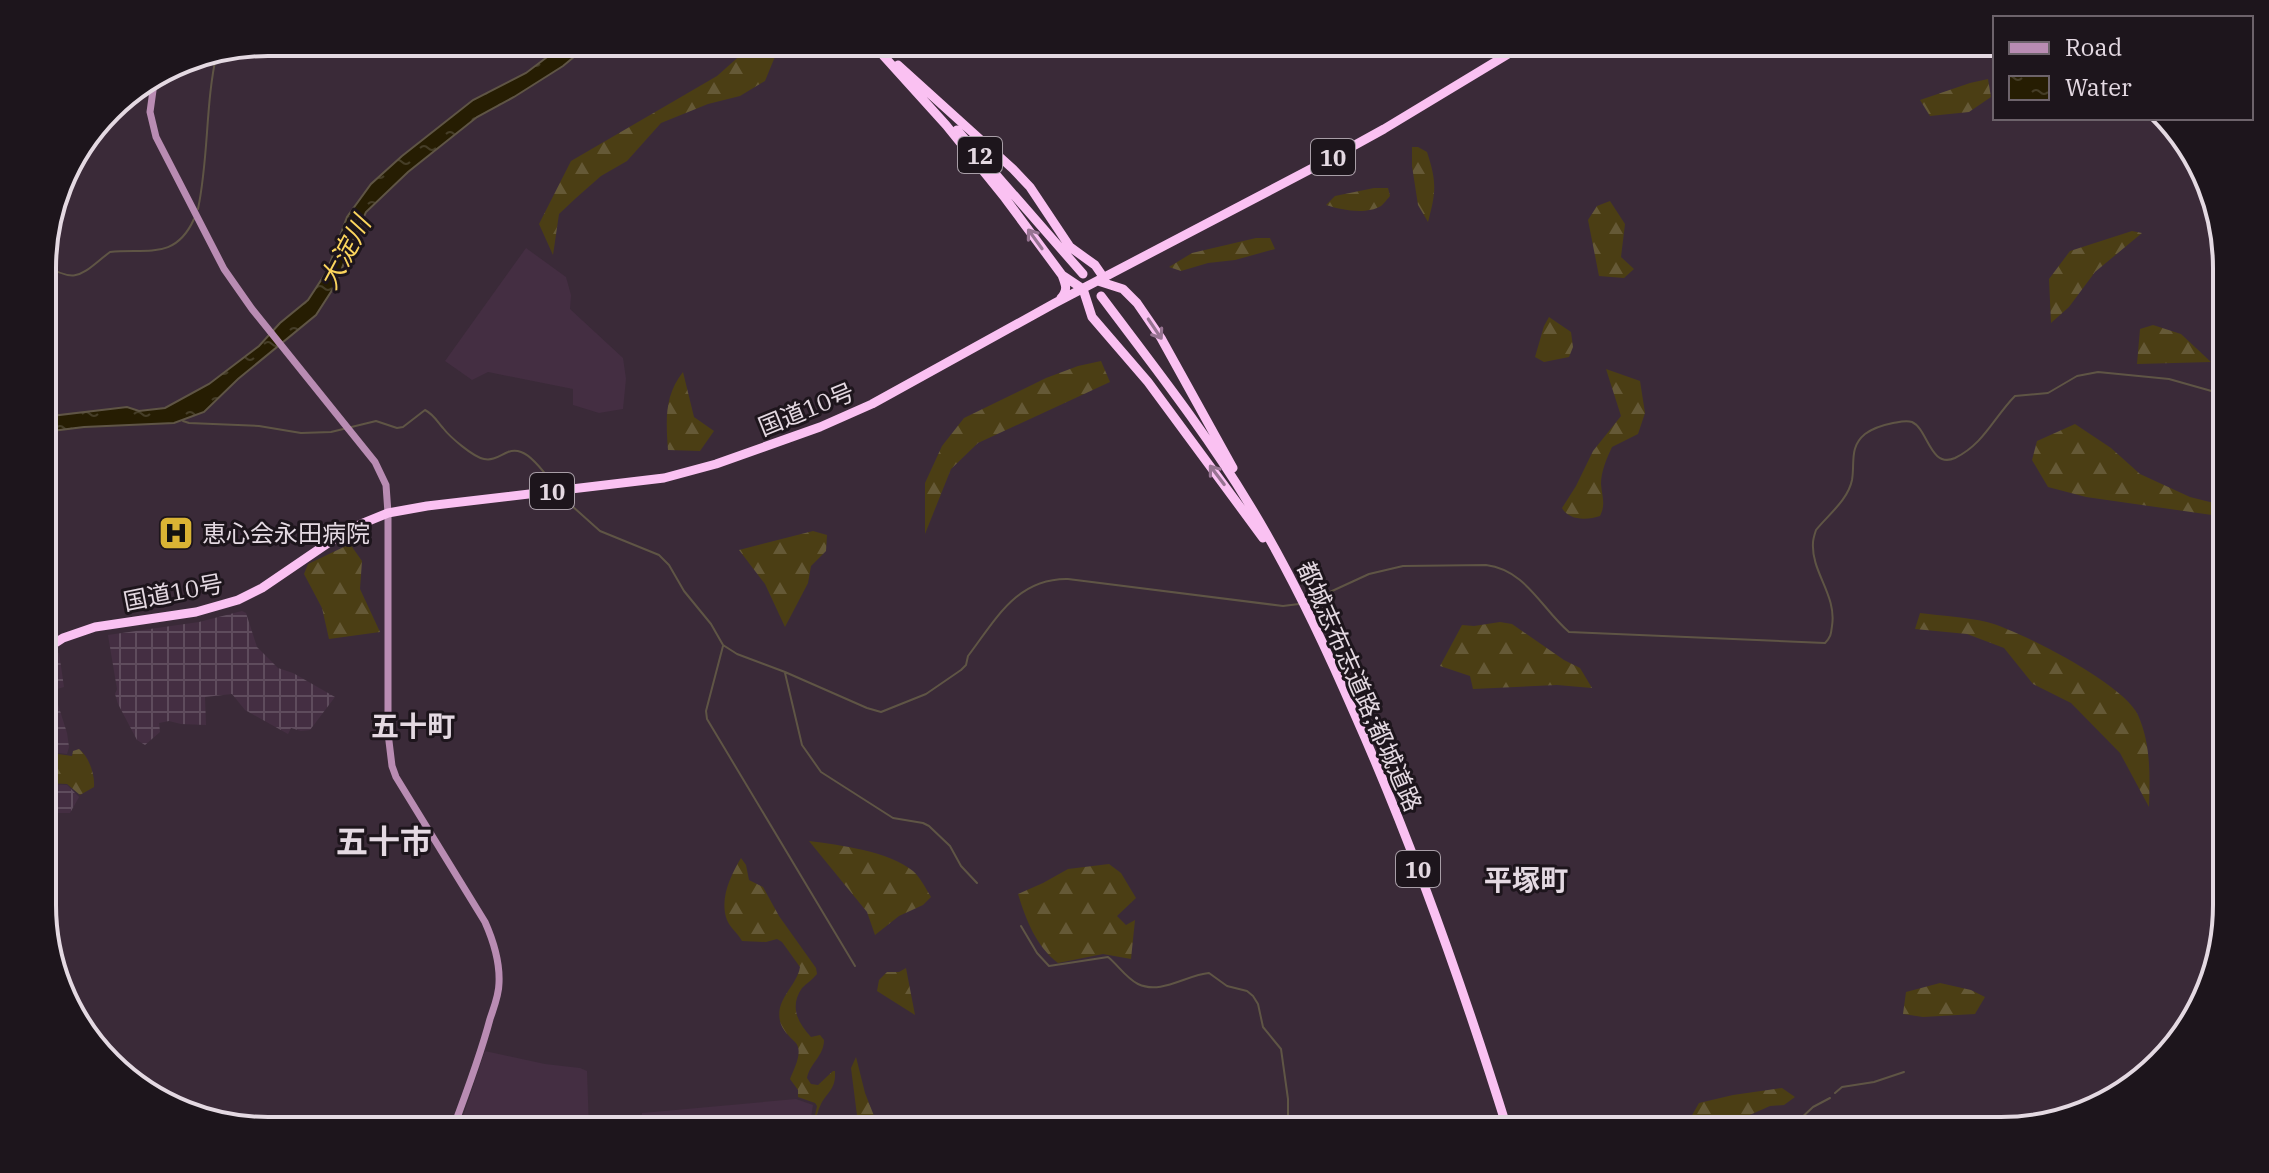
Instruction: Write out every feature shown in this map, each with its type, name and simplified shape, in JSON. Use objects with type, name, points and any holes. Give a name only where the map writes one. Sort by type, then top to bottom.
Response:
[{"type":"highway","points":[[884,56],[946,125],[1062,275],[1067,287],[1055,303]]},
{"type":"highway","name":"12","points":[[885,56],[957,129],[1083,274]]},
{"type":"highway","points":[[888,56],[1013,169],[1030,187],[1070,247],[1095,265],[1101,280],[1126,291]]},
{"type":"highway","name":"国道10号","points":[[56,643],[95,627],[196,612],[238,600],[262,588],[334,539],[388,513],[652,480],[716,464],[849,416],[1384,129],[1505,56]]},
{"type":"highway","points":[[1085,259],[1120,270]]},
{"type":"highway","points":[[1134,263],[1122,277],[1126,291],[1161,338],[1268,531],[1277,553]]},
{"type":"highway","points":[[1062,275],[1083,289],[1092,317]]},
{"type":"highway","name":"都城志布志道路;都城道路","points":[[1101,296],[1216,453],[1296,588],[1376,762],[1411,850],[1469,1009],[1504,1117]]},
{"type":"highway","points":[[1055,303],[1079,303],[1148,382],[1296,588]]},
{"type":"street","points":[[153,90],[150,112],[156,137],[224,269],[384,477],[388,513],[388,733],[392,766],[485,922],[498,970],[499,983],[489,1024],[457,1117]]},
{"type":"shaded area","points":[[526,248],[566,277],[571,295],[570,309],[623,358],[626,379],[623,409],[599,413],[573,405],[573,389],[488,372],[472,380],[445,361]]},
{"type":"shaded area","points":[[242,611],[246,613],[257,647],[278,668],[335,697],[310,730],[291,728],[288,734],[245,710],[232,694],[205,697],[206,725],[169,721],[159,723],[160,732],[145,745],[137,740],[115,694],[117,689],[108,635],[199,622]]},
{"type":"shaded area","points":[[56,653],[59,653],[64,687],[57,689],[56,698]]},
{"type":"shaded area","points":[[56,698],[67,733],[67,754],[56,753]]},
{"type":"shaded area","points":[[56,785],[67,785],[79,797],[70,813],[56,813]]},
{"type":"shaded area","points":[[485,1051],[587,1071],[589,1117],[463,1117]]},
{"type":"shaded area","points":[[796,1099],[813,1105],[811,1117],[642,1117],[642,1113]]},
{"type":"green space","points":[[740,56],[775,56],[765,81],[740,96],[708,104],[661,123],[627,161],[601,176],[559,214],[553,255],[539,224],[571,161],[717,76]]},
{"type":"green space","points":[[1988,79],[1991,97],[1969,112],[1930,116],[1920,100],[1970,83]]},
{"type":"green space","points":[[1412,147],[1427,152],[1434,179],[1428,222],[1418,205]]},
{"type":"green space","points":[[1388,188],[1390,196],[1375,209],[1354,211],[1326,205],[1335,196]]},
{"type":"green space","points":[[1610,201],[1625,224],[1621,257],[1634,269],[1624,278],[1599,276],[1588,220],[1597,206]]},
{"type":"green space","points":[[2132,231],[2142,233],[2095,272],[2069,307],[2051,323],[2049,279],[2070,251]]},
{"type":"green space","points":[[1256,238],[1270,238],[1275,249],[1181,271],[1169,267],[1192,253]]},
{"type":"green space","points":[[1549,317],[1571,332],[1573,347],[1569,357],[1544,362],[1535,357]]},
{"type":"green space","points":[[2153,325],[2181,334],[2211,362],[2137,364],[2140,329]]},
{"type":"green space","points":[[1101,361],[1110,382],[978,443],[951,469],[925,534],[925,483],[942,446],[964,418],[1046,378]]},
{"type":"green space","points":[[1606,369],[1640,381],[1645,413],[1638,434],[1612,447],[1608,456],[1601,479],[1603,504],[1600,516],[1579,518],[1569,515],[1562,508],[1593,451],[1621,416]]},
{"type":"green space","points":[[683,372],[694,417],[714,431],[700,451],[668,450],[669,400]]},
{"type":"green space","points":[[2075,424],[2111,448],[2140,474],[2190,497],[2213,503],[2213,515],[2086,497],[2048,487],[2032,460],[2037,441]]},
{"type":"green space","points":[[813,531],[827,535],[826,551],[811,566],[808,583],[785,627],[765,584],[739,550]]},
{"type":"green space","points":[[350,544],[362,561],[360,589],[380,632],[329,639],[322,608],[304,574],[308,564]]},
{"type":"green space","points":[[1920,613],[1979,620],[2003,627],[2070,660],[2129,702],[2138,715],[2145,737],[2149,760],[2149,807],[2120,753],[2071,703],[2033,684],[2004,648],[1967,634],[1915,629]]},
{"type":"green space","points":[[1512,624],[1580,668],[1592,688],[1557,685],[1473,689],[1470,676],[1440,666],[1462,625]]},
{"type":"green space","points":[[79,749],[86,756],[93,777],[94,787],[80,795],[67,784],[56,784],[56,754],[72,756],[73,751]]},
{"type":"green space","points":[[809,841],[891,858],[913,871],[931,897],[875,935],[867,912]]},
{"type":"green space","points":[[741,858],[749,880],[763,887],[779,916],[816,968],[817,974],[798,995],[796,1008],[802,1026],[811,1037],[820,1035],[824,1040],[822,1051],[807,1078],[811,1084],[818,1085],[835,1071],[833,1086],[816,1117],[815,1103],[798,1097],[798,1090],[790,1079],[799,1050],[782,1027],[779,1013],[800,967],[777,939],[742,941],[730,926],[725,912],[725,896]]},
{"type":"green space","points":[[1109,864],[1121,873],[1136,898],[1117,916],[1126,925],[1135,920],[1131,959],[1103,954],[1058,963],[1033,932],[1018,894],[1068,869]]},
{"type":"green space","points":[[906,968],[915,1015],[877,991],[879,980],[887,972],[899,972]]},
{"type":"green space","points":[[1940,983],[1971,990],[1985,997],[1975,1014],[1923,1017],[1903,1014],[1906,992]]},
{"type":"green space","points":[[856,1057],[874,1117],[857,1117],[851,1068]]},
{"type":"green space","points":[[1782,1088],[1795,1097],[1784,1105],[1770,1106],[1745,1117],[1691,1117],[1699,1103]]},
{"type":"water","name":"大淀川","points":[[548,56],[575,56],[514,97],[477,117],[408,172],[366,212],[336,284],[316,315],[238,379],[204,412],[174,423],[56,430],[56,415],[127,407],[139,411],[165,408],[209,384],[259,346],[308,300],[327,271],[347,217],[371,184],[473,100],[526,73]]},
{"type":"waterway","points":[[198,209],[215,63]]},
{"type":"waterway","points":[[56,271],[79,274],[110,252],[169,247],[178,241],[194,219]]},
{"type":"waterway","points":[[1306,603],[1369,574],[1403,566],[1486,565],[1500,568],[1522,582],[1569,632],[1825,643],[1831,633],[1833,615],[1813,554],[1814,538],[1816,530],[1850,487],[1855,450],[1868,432],[1889,424],[1912,422],[1935,453],[1947,460],[1974,445],[2015,396],[2048,393],[2077,376],[2098,372],[2169,379],[2213,391]]},
{"type":"waterway","points":[[183,421],[259,426],[301,433],[331,432],[376,421],[403,427],[425,410],[474,455],[488,459],[508,452],[520,452],[531,458],[549,478]]},
{"type":"waterway","points":[[562,497],[600,531],[659,555],[723,645],[737,654],[881,712],[926,694],[961,670],[968,656],[1009,603],[1035,585],[1050,581],[1068,579],[1283,606],[1299,604]]},
{"type":"waterway","points":[[723,646],[706,711],[707,719],[855,966]]},
{"type":"waterway","points":[[785,673],[802,745],[821,772],[893,818],[929,826],[950,846],[961,866],[977,883]]},
{"type":"waterway","points":[[1021,926],[1049,966],[1108,957],[1130,978],[1147,987],[1165,986],[1209,973],[1227,986],[1247,991],[1258,1004],[1263,1027],[1281,1049],[1288,1117]]},
{"type":"waterway","points":[[1835,1093],[1842,1087],[1874,1082],[1904,1072]]},
{"type":"waterway","points":[[1802,1117],[1830,1098]]},
{"type":"place","name":"恵心会永田病院","points":[[176,533]]},
{"type":"district","name":"五十町","points":[[413,725]]},
{"type":"district","name":"五十市","points":[[384,841]]},
{"type":"district","name":"平塚町","points":[[1526,879]]}]
